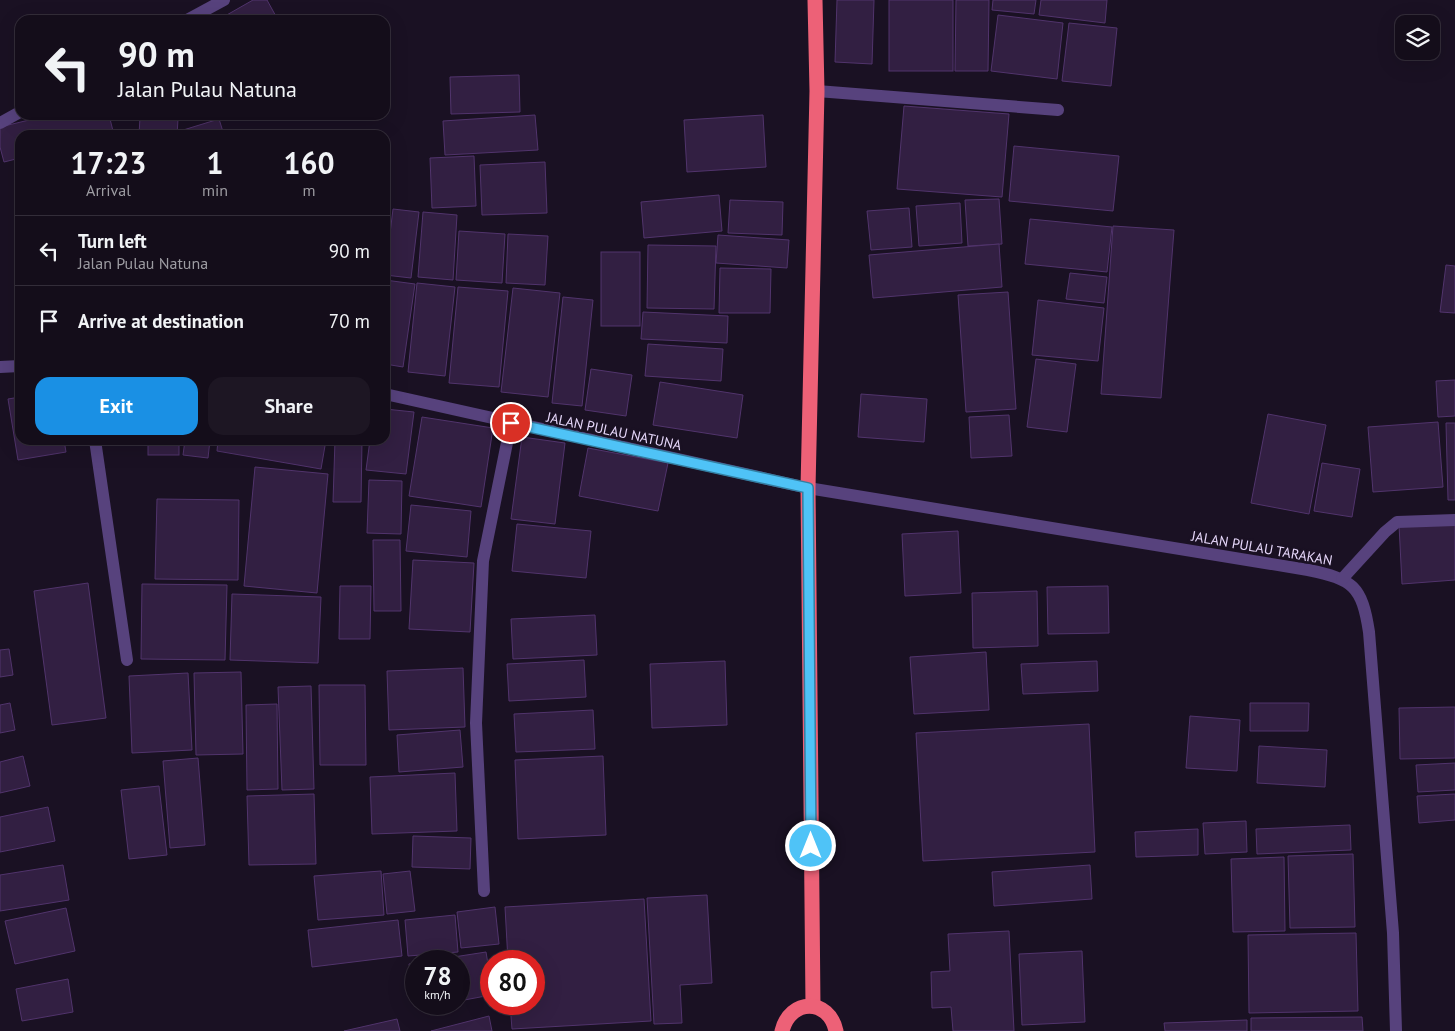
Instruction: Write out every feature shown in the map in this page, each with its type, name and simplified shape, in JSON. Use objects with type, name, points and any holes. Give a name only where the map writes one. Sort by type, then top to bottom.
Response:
[{"type":"highway","points":[[813,1006],[808,488],[817,91],[816,0]]},
{"type":"highway","points":[[782,1031],[788,1016],[795,1010],[813,1006],[828,1014],[834,1022],[836,1031]]},
{"type":"street","points":[[196,15],[224,0]]},
{"type":"street","points":[[817,91],[1058,110]]},
{"type":"street","points":[[0,123],[15,115]]},
{"type":"street","points":[[0,367],[15,366]]},
{"type":"street","name":"JALAN PULAU NATUNA","points":[[390,395],[808,488]]},
{"type":"street","points":[[484,891],[476,723],[483,561],[511,423]]},
{"type":"street","points":[[95,445],[127,660]]},
{"type":"street","name":"JALAN PULAU TARAKAN","points":[[808,488],[1308,570],[1328,574],[1352,585],[1360,596],[1366,610],[1369,632],[1393,934],[1396,1031]]},
{"type":"street","points":[[1342,579],[1385,532],[1397,522],[1455,520]]},
{"type":"building","points":[[253,0],[267,0],[275,15],[227,15]]},
{"type":"building","points":[[837,0],[874,0],[872,64],[835,62]]},
{"type":"building","points":[[889,0],[953,0],[953,71],[889,71]]},
{"type":"building","points":[[956,0],[989,0],[988,71],[955,71]]},
{"type":"building","points":[[993,0],[1036,0],[1034,14],[992,10]]},
{"type":"building","points":[[1041,0],[1107,0],[1105,23],[1039,15]]},
{"type":"building","points":[[998,15],[1063,23],[1057,79],[991,71]]},
{"type":"building","points":[[1069,23],[1117,28],[1111,86],[1062,81]]},
{"type":"building","points":[[519,75],[520,112],[451,114],[450,77]]},
{"type":"building","points":[[904,106],[1009,114],[1002,197],[897,189]]},
{"type":"building","points":[[535,115],[538,150],[445,155],[443,121]]},
{"type":"building","points":[[763,115],[766,167],[687,172],[684,120]]},
{"type":"building","points":[[29,120],[110,120],[113,130],[15,130],[15,159],[4,162],[0,147],[0,127]]},
{"type":"building","points":[[140,120],[178,120],[177,130],[139,130]]},
{"type":"building","points":[[219,120],[222,130],[183,130]]},
{"type":"building","points":[[1014,146],[1119,156],[1113,211],[1009,201]]},
{"type":"building","points":[[474,156],[476,206],[432,208],[430,158]]},
{"type":"building","points":[[545,162],[547,213],[482,215],[480,165]]},
{"type":"building","points":[[719,195],[722,231],[644,238],[641,202]]},
{"type":"building","points":[[999,199],[1002,244],[968,246],[965,200]]},
{"type":"building","points":[[730,200],[783,202],[782,235],[728,233]]},
{"type":"building","points":[[960,203],[962,243],[919,246],[916,206]]},
{"type":"building","points":[[909,208],[912,247],[871,250],[867,211]]},
{"type":"building","points":[[393,209],[419,212],[411,278],[390,276],[390,234]]},
{"type":"building","points":[[423,212],[457,215],[453,280],[418,277]]},
{"type":"building","points":[[1030,219],[1112,227],[1107,272],[1025,264]]},
{"type":"building","points":[[1113,226],[1174,230],[1161,398],[1101,394]]},
{"type":"building","points":[[459,231],[505,234],[502,283],[456,280]]},
{"type":"building","points":[[508,234],[548,236],[545,285],[506,283]]},
{"type":"building","points":[[718,235],[789,240],[787,268],[716,263]]},
{"type":"building","points":[[999,244],[1002,287],[873,298],[869,255]]},
{"type":"building","points":[[648,245],[716,246],[714,309],[647,308]]},
{"type":"building","points":[[601,252],[640,252],[640,326],[601,326]]},
{"type":"building","points":[[1446,265],[1455,266],[1455,313],[1440,312]]},
{"type":"building","points":[[720,268],[771,269],[770,313],[719,313]]},
{"type":"building","points":[[1070,273],[1107,277],[1104,303],[1066,299]]},
{"type":"building","points":[[390,281],[415,284],[403,367],[390,365]]},
{"type":"building","points":[[417,283],[455,287],[445,376],[408,372]]},
{"type":"building","points":[[458,287],[508,291],[499,387],[449,383]]},
{"type":"building","points":[[513,288],[560,293],[548,397],[501,392]]},
{"type":"building","points":[[1008,292],[1016,409],[966,412],[958,295]]},
{"type":"building","points":[[563,297],[593,300],[582,406],[552,403]]},
{"type":"building","points":[[1038,300],[1104,308],[1098,361],[1032,355]]},
{"type":"building","points":[[643,312],[728,316],[727,343],[641,339]]},
{"type":"building","points":[[648,344],[723,349],[721,381],[645,376]]},
{"type":"building","points":[[1036,359],[1076,364],[1067,432],[1027,427]]},
{"type":"building","points":[[591,369],[632,375],[626,416],[585,410]]},
{"type":"building","points":[[1455,380],[1455,416],[1438,417],[1436,381]]},
{"type":"building","points":[[660,382],[743,395],[737,438],[653,425]]},
{"type":"building","points":[[861,394],[927,399],[924,442],[858,437]]},
{"type":"building","points":[[15,398],[15,442],[8,399]]},
{"type":"building","points":[[390,410],[414,412],[406,474],[366,470],[369,445],[390,445]]},
{"type":"building","points":[[1268,414],[1326,425],[1309,514],[1251,503]]},
{"type":"building","points":[[1009,415],[1012,456],[971,458],[969,417]]},
{"type":"building","points":[[422,417],[493,428],[481,507],[409,496]]},
{"type":"building","points":[[1438,422],[1443,487],[1373,492],[1368,427]]},
{"type":"building","points":[[1446,423],[1455,423],[1455,500],[1448,500]]},
{"type":"building","points":[[522,437],[565,443],[555,524],[511,519]]},
{"type":"building","points":[[16,445],[65,445],[66,452],[18,460]]},
{"type":"building","points":[[148,445],[179,445],[179,455],[148,455]]},
{"type":"building","points":[[184,445],[209,445],[208,458],[183,455]]},
{"type":"building","points":[[218,445],[325,445],[321,469],[217,451]]},
{"type":"building","points":[[335,445],[362,445],[361,502],[333,502]]},
{"type":"building","points":[[588,448],[668,463],[658,511],[579,496]]},
{"type":"building","points":[[1322,463],[1360,469],[1352,517],[1314,511]]},
{"type":"building","points":[[255,467],[328,474],[317,593],[244,586]]},
{"type":"building","points":[[369,480],[402,481],[401,534],[367,533]]},
{"type":"building","points":[[157,499],[239,500],[238,580],[155,579]]},
{"type":"building","points":[[411,505],[471,511],[467,557],[406,551]]},
{"type":"building","points":[[1455,521],[1455,580],[1402,584],[1399,525]]},
{"type":"building","points":[[517,524],[591,531],[586,578],[512,571]]},
{"type":"building","points":[[958,531],[961,593],[905,596],[902,534]]},
{"type":"building","points":[[373,540],[400,540],[401,611],[374,611]]},
{"type":"building","points":[[413,560],[474,563],[470,632],[409,629]]},
{"type":"building","points":[[88,583],[106,718],[52,725],[34,591]]},
{"type":"building","points":[[142,584],[227,585],[225,660],[141,659]]},
{"type":"building","points":[[340,586],[371,586],[370,639],[339,639]]},
{"type":"building","points":[[1108,586],[1109,633],[1048,634],[1047,587]]},
{"type":"building","points":[[1037,591],[1038,646],[973,648],[972,593]]},
{"type":"building","points":[[232,594],[321,597],[318,663],[230,660]]},
{"type":"building","points":[[595,615],[597,655],[513,659],[511,619]]},
{"type":"building","points":[[9,649],[13,675],[0,677],[0,650]]},
{"type":"building","points":[[986,652],[989,710],[914,714],[910,657]]},
{"type":"building","points":[[584,660],[586,697],[509,701],[507,664]]},
{"type":"building","points":[[725,661],[727,725],[652,728],[650,664]]},
{"type":"building","points":[[1097,661],[1098,691],[1023,694],[1021,664]]},
{"type":"building","points":[[463,668],[465,727],[389,730],[387,671]]},
{"type":"building","points":[[241,672],[243,754],[196,755],[194,673]]},
{"type":"building","points":[[188,673],[192,750],[132,753],[129,676]]},
{"type":"building","points":[[319,685],[365,685],[366,765],[320,765]]},
{"type":"building","points":[[311,686],[314,789],[282,790],[278,687]]},
{"type":"building","points":[[10,703],[15,730],[0,733],[0,705]]},
{"type":"building","points":[[1250,703],[1309,703],[1308,731],[1250,731]]},
{"type":"building","points":[[277,704],[278,789],[247,790],[246,705]]},
{"type":"building","points":[[1455,707],[1455,758],[1400,759],[1399,708]]},
{"type":"building","points":[[593,710],[595,749],[516,752],[514,714]]},
{"type":"building","points":[[1190,716],[1240,720],[1237,771],[1186,768]]},
{"type":"building","points":[[1089,724],[1095,852],[923,861],[916,733]]},
{"type":"building","points":[[460,730],[463,767],[399,772],[397,735]]},
{"type":"building","points":[[1259,746],[1327,750],[1325,787],[1257,783]]},
{"type":"building","points":[[23,756],[30,786],[0,793],[0,762]]},
{"type":"building","points":[[603,756],[606,835],[518,839],[515,760]]},
{"type":"building","points":[[198,758],[205,845],[170,848],[163,761]]},
{"type":"building","points":[[1455,763],[1455,790],[1418,792],[1416,765]]},
{"type":"building","points":[[455,773],[457,831],[372,834],[370,777]]},
{"type":"building","points":[[159,786],[167,855],[129,859],[121,790]]},
{"type":"building","points":[[314,794],[316,864],[249,865],[247,796]]},
{"type":"building","points":[[1455,794],[1455,820],[1419,823],[1417,796]]},
{"type":"building","points":[[48,807],[55,841],[0,852],[0,817]]},
{"type":"building","points":[[1246,821],[1247,852],[1205,854],[1203,823]]},
{"type":"building","points":[[1350,825],[1351,850],[1257,854],[1256,829]]},
{"type":"building","points":[[1198,829],[1198,855],[1136,857],[1135,832]]},
{"type":"building","points":[[413,836],[471,838],[470,869],[412,867]]},
{"type":"building","points":[[1353,854],[1355,927],[1290,928],[1288,856]]},
{"type":"building","points":[[1284,857],[1285,931],[1233,932],[1231,859]]},
{"type":"building","points":[[63,865],[69,900],[0,911],[0,875]]},
{"type":"building","points":[[1090,865],[1092,899],[994,906],[992,872]]},
{"type":"building","points":[[381,871],[384,915],[318,920],[314,876]]},
{"type":"building","points":[[410,871],[415,911],[387,914],[383,874]]},
{"type":"building","points":[[707,895],[712,983],[680,985],[682,1023],[654,1024],[647,898]]},
{"type":"building","points":[[644,899],[651,1021],[512,1029],[511,1015],[545,1015],[545,950],[507,950],[505,907]]},
{"type":"building","points":[[495,907],[499,944],[461,948],[457,912]]},
{"type":"building","points":[[66,908],[75,951],[15,964],[5,921]]},
{"type":"building","points":[[455,915],[458,950],[408,950],[405,920]]},
{"type":"building","points":[[398,920],[402,956],[312,967],[308,930]]},
{"type":"building","points":[[1009,931],[1014,1031],[953,1031],[951,1007],[932,1008],[931,972],[950,971],[948,934]]},
{"type":"building","points":[[1356,933],[1358,1011],[1249,1013],[1248,935]]},
{"type":"building","points":[[1082,951],[1085,1022],[1022,1025],[1019,954]]},
{"type":"building","points":[[480,953],[480,997],[470,999],[470,954]]},
{"type":"building","points":[[68,979],[73,1012],[22,1021],[16,989]]},
{"type":"building","points":[[489,1016],[492,1031],[431,1031]]},
{"type":"building","points":[[1362,1017],[1363,1031],[1251,1031],[1251,1018]]},
{"type":"building","points":[[397,1019],[400,1031],[344,1031]]},
{"type":"building","points":[[1247,1020],[1247,1031],[1165,1031],[1164,1023]]},
{"type":"route","points":[[511,423],[808,488],[811,846]]}]
